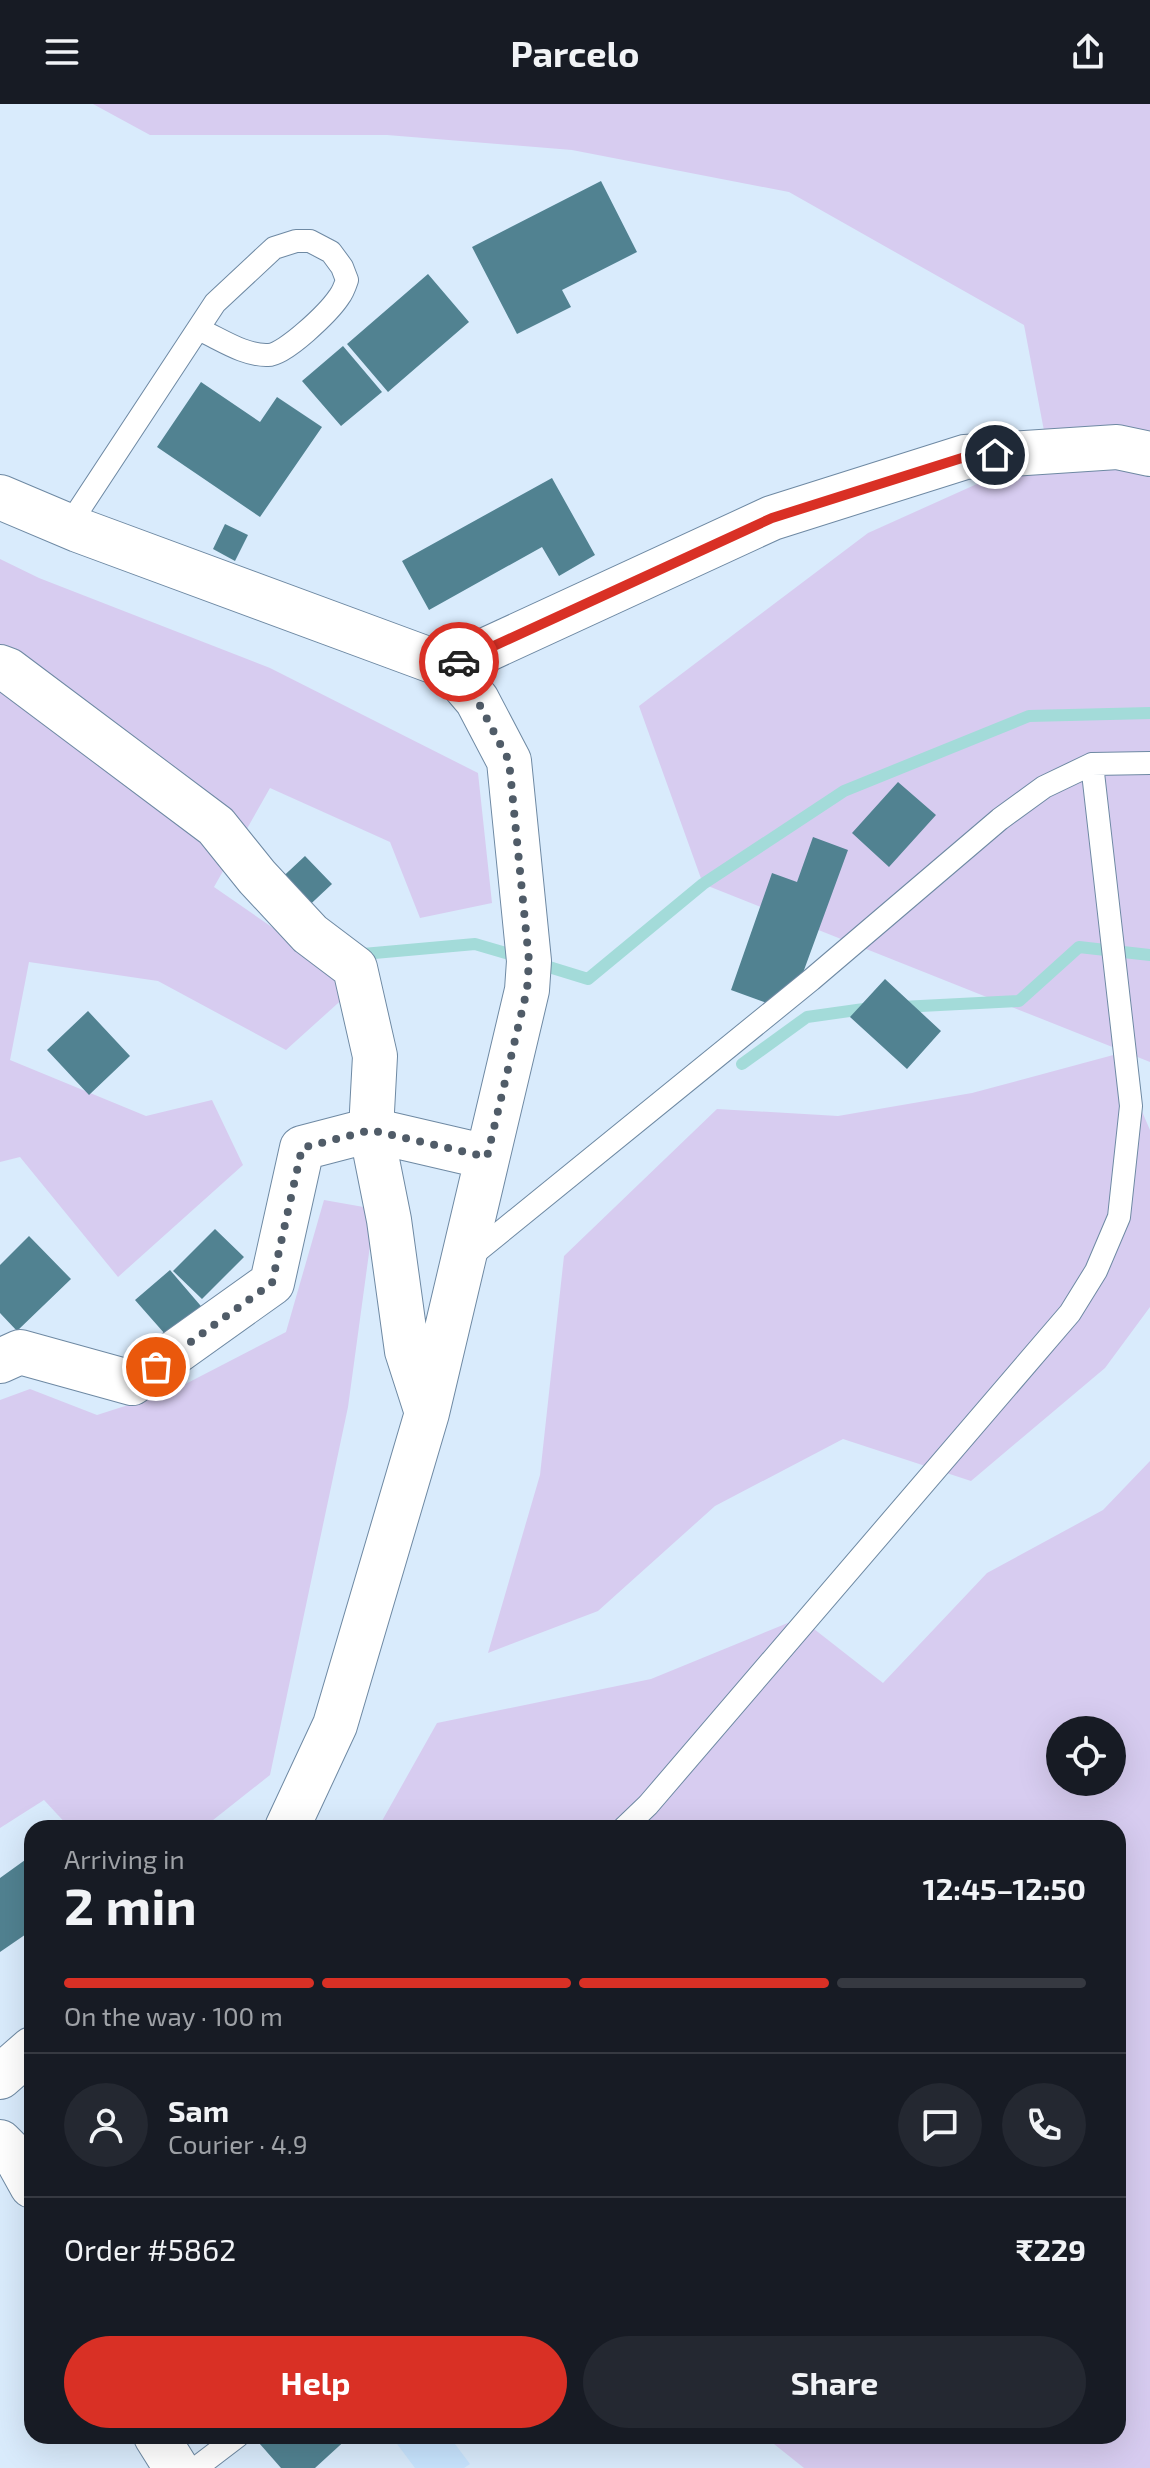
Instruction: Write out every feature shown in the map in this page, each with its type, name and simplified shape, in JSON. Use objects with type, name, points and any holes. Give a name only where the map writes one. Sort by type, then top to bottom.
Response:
[{"type":"street","points":[[449,667],[772,518],[965,457],[1117,447],[1150,454]]},
{"type":"street","points":[[0,497],[449,667],[477,700],[509,761],[529,961],[527,990],[427,1413],[335,1725],[291,1820]]},
{"type":"street","points":[[0,667],[216,826],[257,877],[310,934],[355,968],[375,1056],[371,1130],[389,1220],[407,1351],[427,1413]]},
{"type":"street","points":[[0,1361],[20,1352],[132,1383],[272,1283],[302,1148],[371,1130],[487,1157]]},
{"type":"street","points":[[0,2077],[24,2056]]},
{"type":"street","points":[[0,2142],[17,2159],[24,2172]]},
{"type":"street","points":[[161,2444],[176,2468]]},
{"type":"lane","points":[[69,525],[215,303],[274,248],[296,241],[310,241],[331,252],[347,280],[341,296],[329,309],[285,348],[270,355],[249,352],[198,329]]},
{"type":"lane","points":[[463,1263],[811,980],[1000,819],[1044,787],[1092,764],[1150,763]]},
{"type":"lane","points":[[632,1820],[659,1793],[1070,1313],[1096,1271],[1119,1217],[1131,1106],[1092,764]]},
{"type":"lane","points":[[196,2468],[228,2444]]},
{"type":"shaded area","points":[[93,104],[1150,104],[1150,1062],[703,884],[639,706],[868,533],[1048,452],[1024,325],[789,192],[572,150],[387,135],[150,135]]},
{"type":"shaded area","points":[[0,559],[39,578],[270,668],[478,773],[492,903],[420,918],[390,842],[270,788],[214,887],[357,986],[286,1050],[158,981],[29,962],[10,1060],[146,1116],[212,1100],[243,1165],[118,1277],[20,1157],[0,1162]]},
{"type":"shaded area","points":[[1117,1054],[1150,1130],[1150,1307],[1105,1368],[971,1481],[843,1439],[715,1506],[598,1611],[488,1653],[540,1475],[564,1256],[717,1109],[838,1116],[972,1093]]},
{"type":"shaded area","points":[[324,1200],[375,1209],[348,1407],[270,1775],[213,1820],[63,1820],[44,1800],[0,1828],[0,1400],[30,1389],[97,1415],[172,1391],[286,1332]]},
{"type":"shaded area","points":[[1150,1461],[1150,2468],[804,2468],[774,2444],[1126,2444],[1126,1820],[382,1820],[437,1723],[651,1679],[800,1618],[883,1683],[987,1573],[1103,1510]]},
{"type":"shaded area","points":[[397,2444],[455,2444],[470,2464],[464,2468],[415,2468]]},
{"type":"building","points":[[601,181],[637,252],[562,290],[571,307],[517,334],[472,247]]},
{"type":"building","points":[[428,274],[469,322],[388,392],[347,344]]},
{"type":"building","points":[[343,346],[382,392],[341,426],[302,381]]},
{"type":"building","points":[[201,382],[260,422],[277,397],[322,427],[260,517],[157,447]]},
{"type":"building","points":[[552,478],[595,555],[559,576],[542,547],[429,610],[402,561]]},
{"type":"building","points":[[225,524],[248,535],[235,561],[213,549]]},
{"type":"building","points":[[898,782],[936,815],[889,867],[852,833]]},
{"type":"building","points":[[813,837],[848,850],[789,1011],[731,990],[772,873],[797,882]]},
{"type":"building","points":[[305,856],[332,884],[300,914],[274,885]]},
{"type":"building","points":[[885,979],[941,1031],[907,1069],[850,1017]]},
{"type":"building","points":[[88,1011],[130,1056],[89,1095],[47,1050]]},
{"type":"building","points":[[215,1229],[244,1257],[202,1299],[173,1271]]},
{"type":"building","points":[[29,1236],[71,1279],[17,1331],[0,1313],[0,1265]]},
{"type":"building","points":[[170,1270],[206,1312],[172,1342],[135,1300]]},
{"type":"building","points":[[24,1861],[24,1936],[0,1952],[0,1878]]},
{"type":"building","points":[[260,2444],[341,2444],[315,2468],[281,2468]]},
{"type":"waterway","points":[[536,963],[588,979],[703,884],[844,791],[1029,716],[1150,713]]},
{"type":"waterway","points":[[357,950],[363,954],[475,944],[519,957]]},
{"type":"waterway","points":[[901,1007],[1019,1001],[1079,947],[1150,955]]},
{"type":"waterway","points":[[742,1064],[807,1017],[871,1008]]},
{"type":"way so far","points":[[156,1367],[272,1283],[302,1148],[371,1130],[487,1157],[527,990],[529,961],[509,761],[477,700],[449,667],[459,662]]},
{"type":"route","points":[[459,662],[772,518],[965,457],[995,455]]}]
